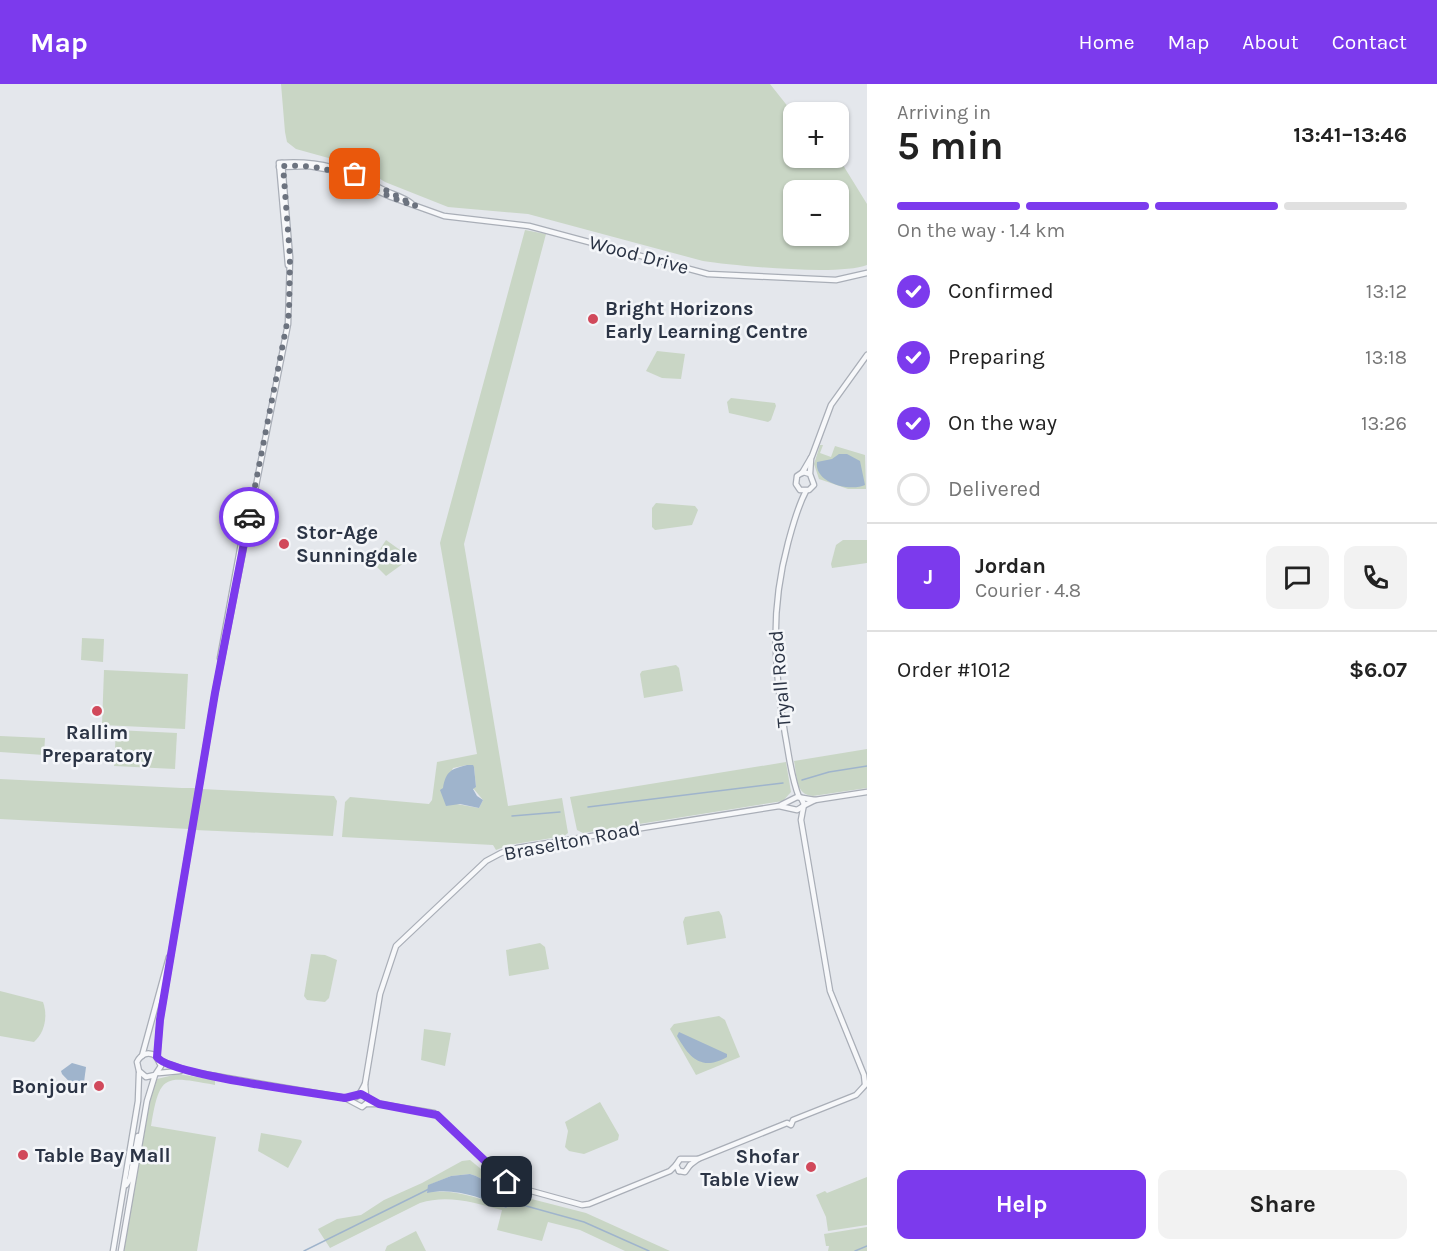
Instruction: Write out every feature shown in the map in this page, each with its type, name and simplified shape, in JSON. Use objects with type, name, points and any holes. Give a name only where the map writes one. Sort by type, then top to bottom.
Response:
[{"type":"street","name":"Wood Drive","points":[[176,929],[215,693],[253,490],[288,324],[289,267],[281,165],[309,162],[339,168],[405,198],[416,206],[446,216],[536,227],[714,275],[836,280],[866,273]]},
{"type":"street","points":[[812,456],[810,474],[814,485],[806,491],[797,488],[796,479],[812,456],[831,405],[867,355]]},
{"type":"street","points":[[802,473],[810,474]]},
{"type":"street","name":"Tryall Road","points":[[797,488],[798,506]]},
{"type":"street","name":"Tryall Road","points":[[803,807],[794,783],[779,700],[774,644],[776,599],[798,506],[806,491]]},
{"type":"street","name":"Tryall Road","points":[[794,783],[792,799],[794,809]]},
{"type":"street","points":[[800,797],[814,800],[867,792]]},
{"type":"street","name":"Braselton Road","points":[[367,1104],[365,1084],[380,994],[394,949],[490,859],[517,848],[779,806],[800,797]]},
{"type":"street","points":[[801,820],[794,809],[803,807],[814,800]]},
{"type":"street","name":"Braselton Road","points":[[779,806],[794,809]]},
{"type":"street","points":[[142,1056],[150,1053],[158,1059],[192,1072],[345,1098],[360,1107],[367,1104],[379,1104],[434,1113],[513,1186],[582,1205],[670,1171],[685,1172],[698,1159],[787,1123],[788,1118],[793,1120],[856,1095],[866,1095],[866,1077],[830,991],[801,820],[803,807]]},
{"type":"street","points":[[113,1251],[139,1095],[137,1064],[151,1030],[176,929]]},
{"type":"street","points":[[121,1251],[143,1125],[156,1074],[160,1068],[158,1059],[160,1020],[176,929]]},
{"type":"street","points":[[139,1072],[146,1077],[156,1074],[192,1072]]},
{"type":"street","name":"Braselton Road","points":[[355,1103],[365,1084]]},
{"type":"street","points":[[856,1095],[865,1085]]},
{"type":"street","points":[[345,1098],[367,1097],[379,1104]]},
{"type":"street","points":[[124,1187],[130,1179],[136,1144],[143,1125]]},
{"type":"street","points":[[685,1159],[690,1165]]},
{"type":"street","points":[[670,1171],[680,1160],[698,1159]]},
{"type":"street","points":[[676,1165],[679,1171]]},
{"type":"green space","points":[[281,84],[770,84],[784,102],[783,168],[845,168],[867,204],[867,265],[834,270],[812,270],[703,261],[528,214],[448,207],[385,182],[361,167],[296,149],[287,142]]},
{"type":"green space","points":[[525,230],[546,234],[464,544],[508,806],[562,798],[568,833],[564,836],[509,845],[496,850],[493,845],[342,837],[345,802],[350,797],[429,804],[432,800],[437,762],[477,754],[440,543]],"holes":[[[467,765],[474,767],[476,787],[473,788],[483,800],[479,808],[451,803],[443,789],[453,768]]]},
{"type":"green space","points":[[657,351],[685,354],[681,379],[662,378],[646,371]]},
{"type":"green space","points":[[731,398],[775,403],[776,406],[768,422],[729,413],[727,402]]},
{"type":"green space","points":[[820,445],[823,445],[820,453],[831,457],[835,446],[865,455],[866,489],[848,489],[819,479],[814,464]]},
{"type":"green space","points":[[656,503],[695,506],[698,510],[692,525],[655,530],[652,527],[652,508]]},
{"type":"green space","points":[[386,540],[400,550],[408,560],[386,576],[373,560]]},
{"type":"green space","points":[[843,540],[867,540],[867,563],[832,568],[836,545]]},
{"type":"green space","points":[[82,638],[104,639],[103,662],[81,660]]},
{"type":"green space","points":[[676,665],[679,668],[683,691],[644,698],[640,674],[642,671]]},
{"type":"green space","points":[[104,670],[188,674],[185,729],[102,725]]},
{"type":"green space","points":[[116,730],[177,733],[175,769],[114,766]]},
{"type":"green space","points":[[0,736],[45,738],[44,755],[0,752]]},
{"type":"green space","points":[[867,749],[867,788],[813,796],[807,795],[800,788],[794,761]]},
{"type":"green space","points":[[786,762],[791,792],[783,801],[583,833],[577,830],[570,797]]},
{"type":"green space","points":[[0,779],[196,788],[189,829],[0,819]]},
{"type":"green space","points":[[202,789],[334,796],[337,801],[333,836],[195,830]]},
{"type":"green space","points":[[719,911],[726,938],[687,945],[683,922],[685,917]]},
{"type":"green space","points":[[540,943],[545,947],[549,969],[509,976],[506,950]]},
{"type":"green space","points":[[311,954],[325,955],[337,960],[329,998],[325,1002],[307,1000],[304,996]]},
{"type":"green space","points":[[0,991],[43,1002],[44,1024],[41,1034],[34,1042],[0,1036]]},
{"type":"green space","points":[[719,1016],[725,1020],[740,1057],[696,1075],[670,1029],[674,1024]]},
{"type":"green space","points":[[424,1029],[451,1033],[445,1066],[421,1060]]},
{"type":"green space","points":[[178,1074],[215,1080],[215,1085],[185,1080],[167,1082],[158,1096],[151,1126],[216,1137],[197,1251],[124,1251],[150,1101],[157,1079]]},
{"type":"green space","points":[[600,1102],[619,1135],[618,1140],[584,1154],[569,1151],[565,1147],[568,1131],[565,1122]]},
{"type":"green space","points":[[261,1133],[301,1140],[288,1168],[258,1151]]},
{"type":"green space","points":[[470,1160],[512,1194],[586,1213],[670,1251],[625,1251],[580,1230],[548,1222],[542,1241],[497,1230],[502,1210],[451,1199],[420,1203],[330,1248],[318,1229],[337,1219],[361,1215],[384,1200],[462,1161]],"holes":[[[470,1174],[511,1196],[506,1208],[458,1193],[427,1192],[429,1185],[451,1176]]]},
{"type":"green space","points":[[867,1177],[867,1225],[828,1231],[826,1217],[816,1195]]},
{"type":"green space","points":[[867,1227],[867,1251],[828,1251],[829,1246],[826,1246],[824,1234]]},
{"type":"green space","points":[[416,1231],[426,1251],[385,1251],[387,1246]]},
{"type":"water","points":[[839,454],[847,454],[860,461],[865,485],[842,486],[834,484],[821,475],[817,462],[832,459]]},
{"type":"water","points":[[467,765],[474,767],[476,787],[473,789],[483,800],[479,808],[460,804],[446,806],[440,790],[448,774]]},
{"type":"water","points":[[679,1032],[727,1054],[727,1057],[710,1063],[697,1060],[682,1044],[677,1036]]},
{"type":"water","points":[[72,1063],[86,1067],[83,1090],[80,1093],[61,1071]]},
{"type":"water","points":[[470,1174],[511,1196],[509,1205],[506,1208],[458,1192],[427,1193],[428,1185],[451,1176]]},
{"type":"waterway","points":[[802,780],[829,772],[867,766]]},
{"type":"waterway","points":[[588,807],[783,783]]},
{"type":"waterway","points":[[512,816],[560,812]]},
{"type":"waterway","points":[[304,1251],[429,1189]]},
{"type":"waterway","points":[[508,1201],[584,1222],[649,1251]]},
{"type":"waterway","points":[[855,1251],[867,1246]]},
{"type":"way so far","points":[[249,517],[289,313],[289,231],[283,166],[309,166],[331,170],[351,177],[382,194],[416,206],[405,198],[384,190],[355,174]]},
{"type":"place","name":"Bright Horizons Early Learning Centre","points":[[593,319]]},
{"type":"place","name":"Stor-Age Sunningdale","points":[[284,544]]},
{"type":"place","name":"Rallim Preparatory","points":[[97,711]]},
{"type":"place","name":"Bonjour","points":[[99,1086]]},
{"type":"place","name":"Table Bay Mall","points":[[23,1155]]},
{"type":"place","name":"Shofar Table View","points":[[811,1167]]},
{"type":"route","points":[[249,517],[215,693],[158,1032],[157,1057],[166,1064],[192,1072],[345,1098],[361,1094],[379,1104],[434,1113],[507,1182]]}]
